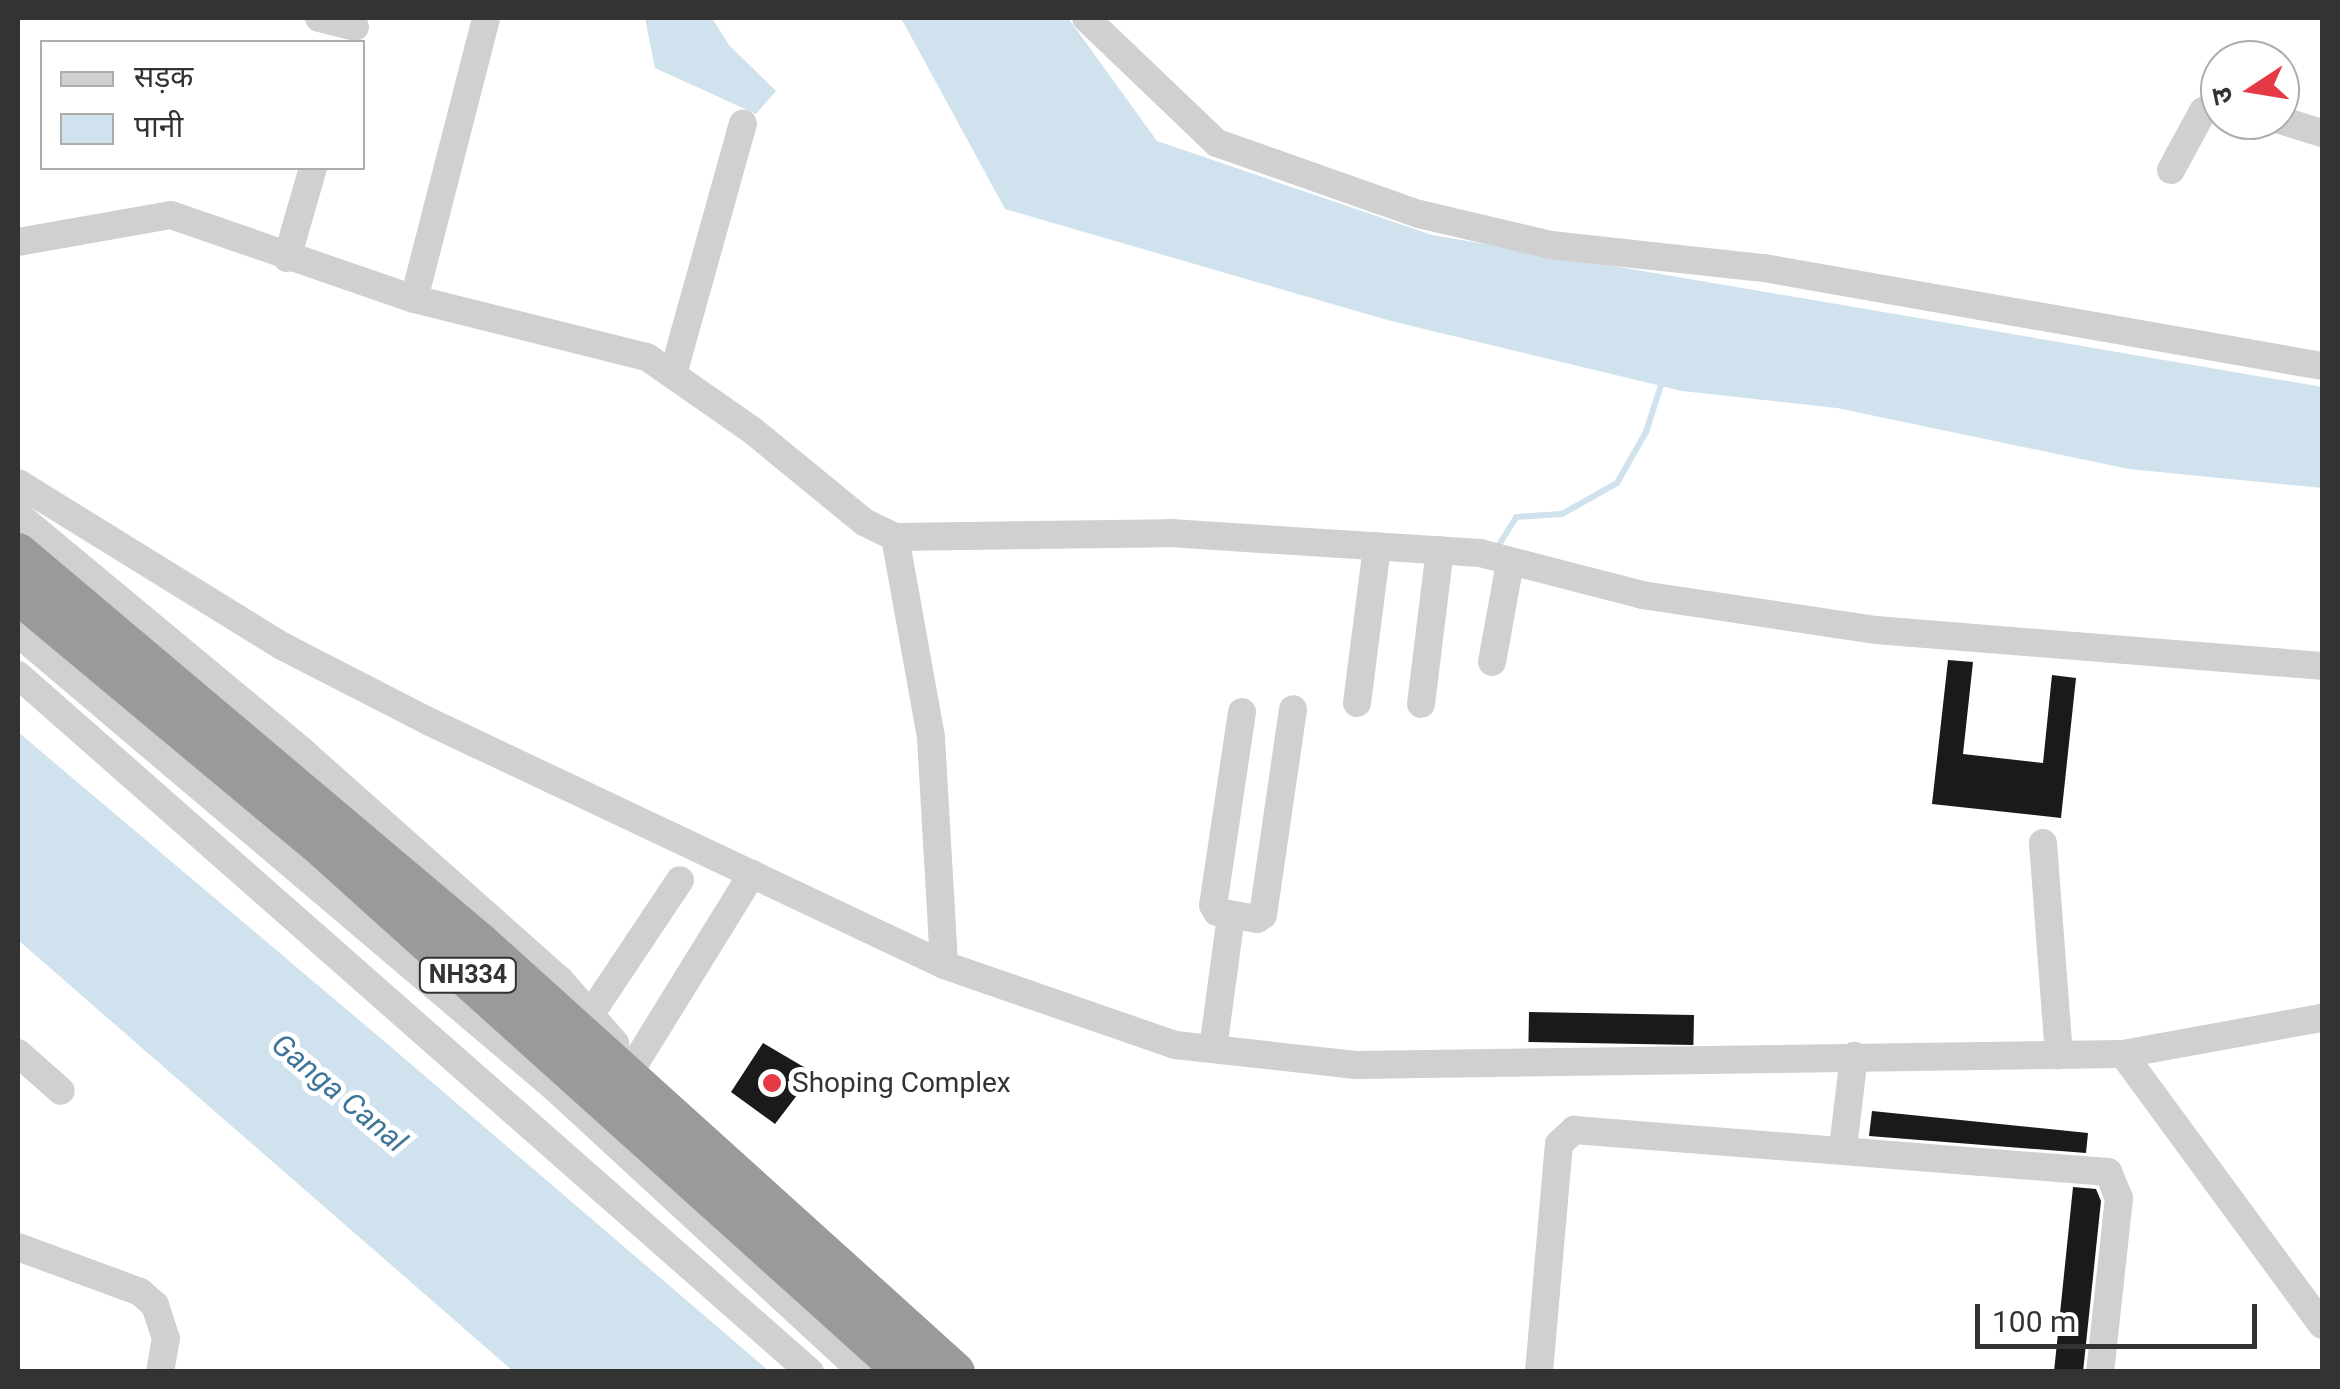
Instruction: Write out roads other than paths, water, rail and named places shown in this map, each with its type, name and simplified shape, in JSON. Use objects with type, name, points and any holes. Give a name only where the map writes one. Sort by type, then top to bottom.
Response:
[{"type":"highway","name":"NH334","points":[[18,553],[480,942],[955,1372]]},
{"type":"highway","name":"NH334","points":[[18,594],[374,892],[905,1372]]},
{"type":"street","points":[[319,18],[355,29]]},
{"type":"street","points":[[414,298],[486,18]]},
{"type":"street","points":[[1086,18],[1217,143],[1418,214],[1551,244],[1764,268],[2322,366]]},
{"type":"street","points":[[2171,170],[2200,117]]},
{"type":"street","points":[[673,374],[743,124]]},
{"type":"street","points":[[286,258],[313,170]]},
{"type":"street","points":[[18,242],[161,214],[414,298],[647,357],[864,522],[894,537],[1170,533],[1440,550],[1642,595],[1876,630],[2322,666]]},
{"type":"street","points":[[18,483],[282,646],[944,966],[1084,1018],[1214,1049],[1356,1065],[2124,1054],[2322,1018]]},
{"type":"street","points":[[18,515],[302,752],[560,980],[697,1139]]},
{"type":"street","points":[[894,537],[931,738],[944,966]]},
{"type":"street","points":[[1357,703],[1377,546]]},
{"type":"street","points":[[1421,704],[1440,550]]},
{"type":"street","points":[[1492,662],[1510,563]]},
{"type":"street","points":[[18,633],[556,1089],[863,1372]]},
{"type":"street","points":[[18,674],[810,1372]]},
{"type":"street","points":[[1242,712],[1213,905],[1231,915],[1263,915],[1293,709]]},
{"type":"street","points":[[2043,843],[2060,1055]]},
{"type":"street","points":[[634,1066],[752,874]]},
{"type":"street","points":[[590,1015],[680,880]]},
{"type":"street","points":[[1214,1049],[1231,915]]},
{"type":"street","points":[[18,1053],[61,1091]]},
{"type":"street","points":[[2124,1054],[2322,1325]]},
{"type":"street","points":[[1843,1148],[1854,1056]]},
{"type":"street","points":[[1539,1372],[1564,1134],[1843,1148],[2108,1172],[2119,1198],[2100,1372]]},
{"type":"street","points":[[18,1247],[140,1292],[155,1304],[166,1338],[160,1372]]},
{"type":"water","points":[[645,18],[712,18],[729,45],[776,91],[756,114],[655,68]]},
{"type":"water","points":[[901,18],[1068,18],[1157,141],[1432,235],[2322,387],[2322,488],[2129,469],[1837,408],[1682,391],[1391,321],[1005,209]]},
{"type":"water","name":"Ganga Canal","points":[[18,732],[769,1371],[513,1371],[18,940]]},
{"type":"waterway","points":[[1497,548],[1516,517],[1562,514],[1617,483],[1646,432],[1661,385]]},
{"type":"place","name":"Shoping Complex","points":[[772,1083]]}]
